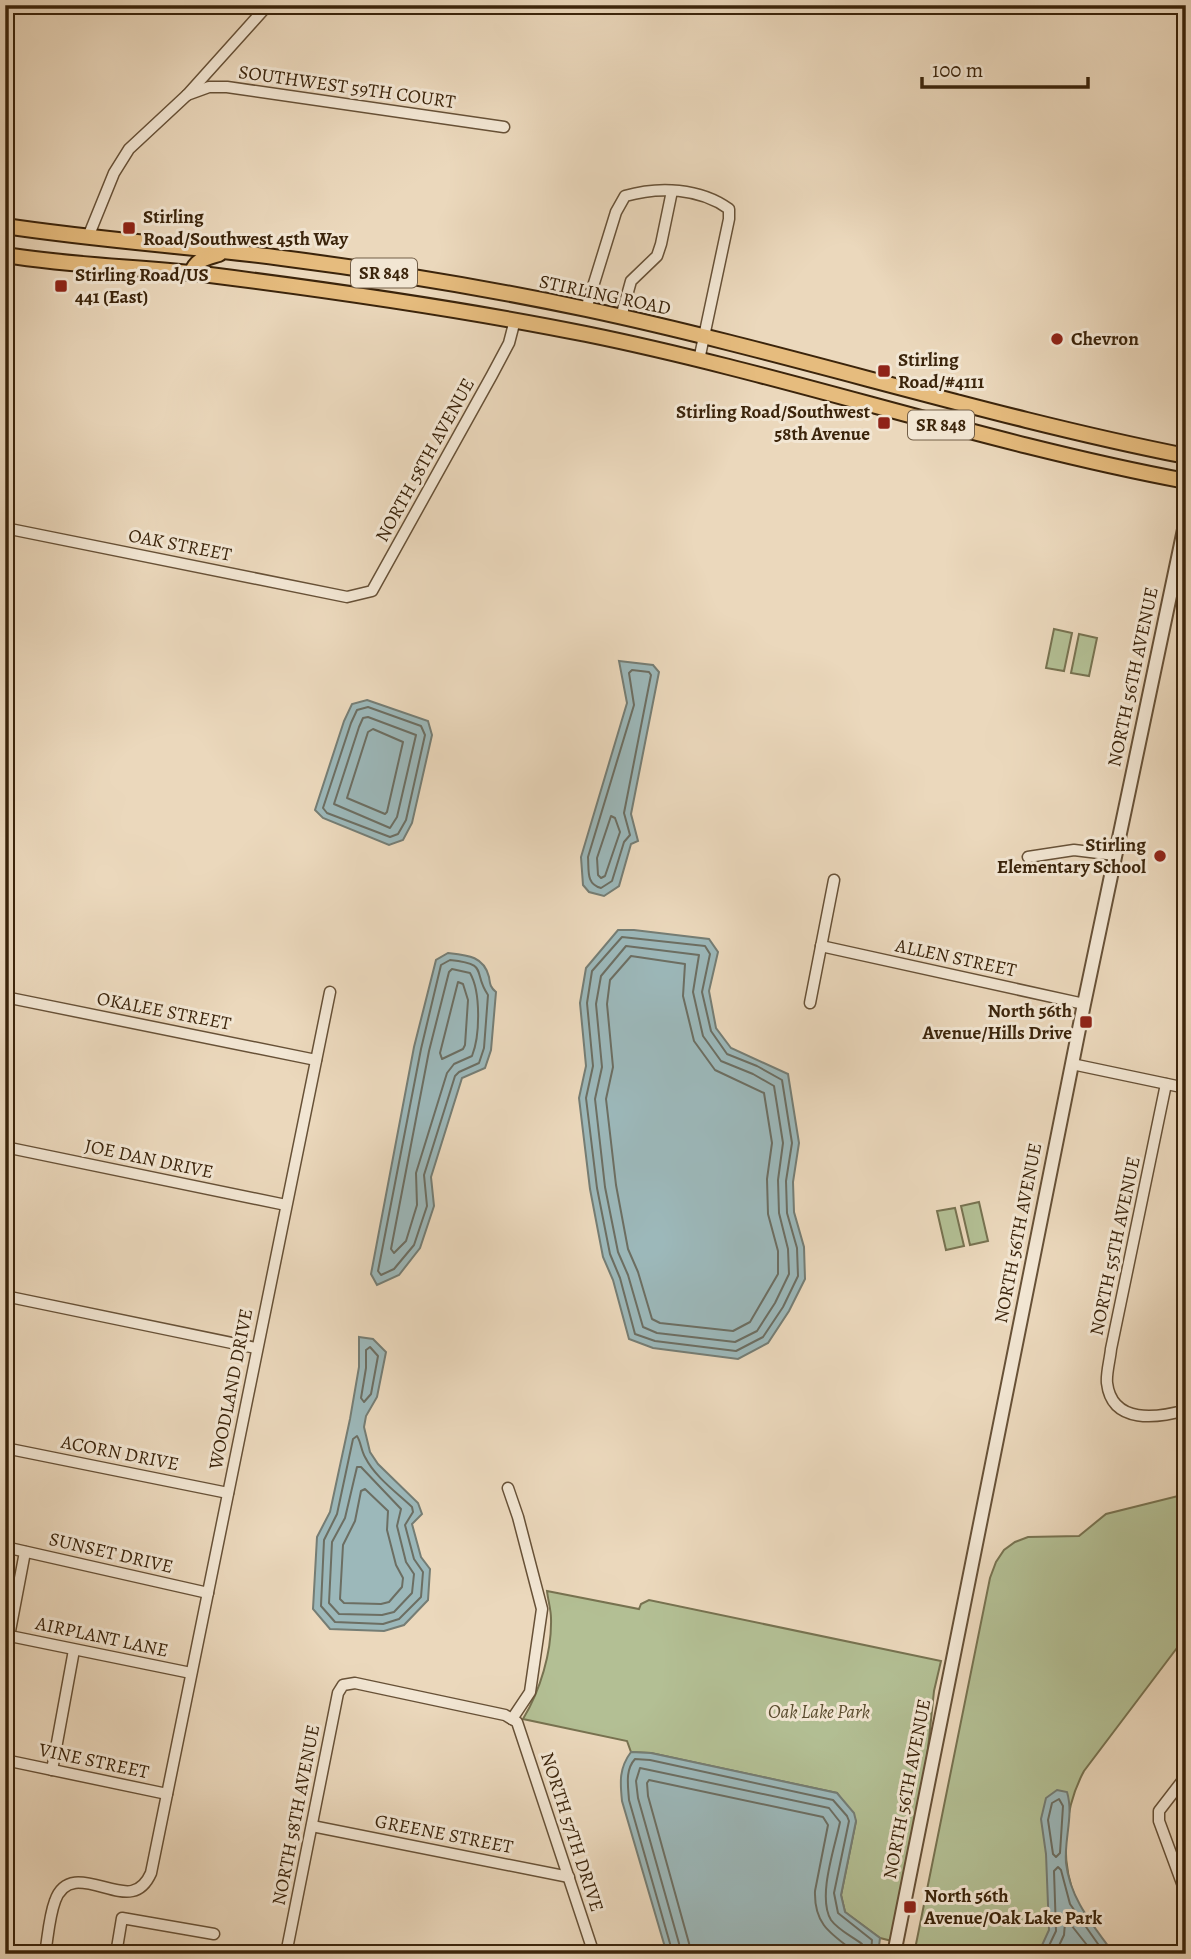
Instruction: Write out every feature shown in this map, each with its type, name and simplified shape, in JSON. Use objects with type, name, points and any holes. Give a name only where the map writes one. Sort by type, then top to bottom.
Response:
[{"type":"main road","name":"STIRLING ROAD","points":[[5,226],[227,251],[477,288],[586,309],[704,336],[1049,427],[1186,456]]},
{"type":"main road","points":[[191,274],[199,260],[227,251]]},
{"type":"main road","name":"SR 848","points":[[5,255],[41,261],[191,274],[432,306],[515,320],[699,360],[1011,444],[1186,481]]},
{"type":"street","points":[[88,237],[114,173],[129,149],[187,95],[268,5]]},
{"type":"street","name":"SOUTHWEST 59TH COURT","points":[[187,95],[209,87],[227,87],[504,127]]},
{"type":"street","points":[[586,309],[616,212],[625,196],[649,189],[701,195],[717,200],[729,209],[729,219],[699,360]]},
{"type":"street","points":[[621,317],[632,281],[657,256],[672,191]]},
{"type":"street","name":"NORTH 58TH AVENUE","points":[[347,597],[372,591],[509,343],[515,320]]},
{"type":"street","name":"NORTH 56TH AVENUE","points":[[894,1954],[1084,1004],[1186,520]]},
{"type":"street","name":"OAK STREET","points":[[5,528],[347,597]]},
{"type":"street","points":[[1028,857],[1074,850],[1115,855]]},
{"type":"street","points":[[810,1003],[834,880]]},
{"type":"street","name":"ALLEN STREET","points":[[821,946],[1084,1004]]},
{"type":"street","name":"WOODLAND DRIVE","points":[[167,1794],[330,992]]},
{"type":"street","name":"OKALEE STREET","points":[[5,997],[316,1060]]},
{"type":"street","points":[[1072,1065],[1186,1088]]},
{"type":"street","name":"NORTH 55TH AVENUE","points":[[1166,1084],[1111,1349],[1107,1383],[1113,1399],[1125,1411],[1146,1418],[1186,1410]]},
{"type":"street","name":"JOE DAN DRIVE","points":[[5,1147],[286,1205]]},
{"type":"street","points":[[5,1296],[256,1348]]},
{"type":"street","name":"ACORN DRIVE","points":[[5,1448],[228,1493]]},
{"type":"street","points":[[508,1488],[542,1609],[530,1692],[514,1720]]},
{"type":"street","name":"SUNSET DRIVE","points":[[5,1548],[208,1592]]},
{"type":"street","points":[[7,1636],[25,1552]]},
{"type":"street","name":"AIRPLANT LANE","points":[[7,1636],[191,1673]]},
{"type":"street","points":[[51,1770],[74,1650]]},
{"type":"street","name":"NORTH 58TH AVENUE","points":[[286,1954],[338,1693],[343,1685],[355,1683],[505,1715],[514,1720]]},
{"type":"street","name":"NORTH 57TH DRIVE","points":[[514,1720],[594,1954]]},
{"type":"street","name":"VINE STREET","points":[[5,1760],[167,1794],[151,1874],[145,1885],[131,1892],[83,1881],[65,1886],[55,1899],[44,1954]]},
{"type":"street","points":[[1186,1776],[1159,1811],[1159,1821],[1186,1894]]},
{"type":"street","name":"GREENE STREET","points":[[312,1826],[569,1877]]},
{"type":"street","points":[[116,1954],[122,1918],[214,1934]]},
{"type":"green space","points":[[1054,629],[1072,633],[1064,671],[1046,668]]},
{"type":"green space","points":[[1079,634],[1097,638],[1089,676],[1071,673]]},
{"type":"green space","points":[[979,1202],[988,1241],[970,1245],[961,1206]]},
{"type":"green space","points":[[955,1208],[964,1246],[946,1250],[937,1211]]},
{"type":"green space","points":[[1186,1494],[1186,1636],[1084,1771],[1068,1817],[1067,1868],[1076,1899],[1083,1914],[1114,1954],[914,1954],[990,1578],[996,1562],[1004,1550],[1028,1537],[1079,1536],[1106,1514]]},
{"type":"green space","name":"Oak Lake Park","points":[[547,1591],[639,1609],[641,1604],[649,1600],[941,1661],[934,1691],[926,1768],[892,1941],[880,1938],[845,1912],[841,1895],[856,1821],[837,1793],[651,1753],[631,1752],[627,1741],[523,1719],[540,1684],[547,1658],[551,1618]]},
{"type":"water","points":[[619,661],[653,665],[659,672],[631,814],[638,841],[631,844],[619,886],[604,896],[589,892],[583,885],[581,857],[627,703]]},
{"type":"water","points":[[367,700],[428,721],[432,735],[412,823],[403,840],[389,845],[323,818],[315,810],[352,704]]},
{"type":"water","points":[[618,930],[709,939],[718,952],[709,991],[716,1028],[731,1048],[788,1074],[799,1143],[793,1182],[794,1212],[804,1247],[805,1279],[789,1311],[768,1343],[738,1359],[653,1348],[629,1339],[613,1280],[603,1257],[590,1189],[579,1098],[586,1066],[580,1003],[586,968]]},
{"type":"water","points":[[448,953],[474,958],[487,970],[496,992],[491,1050],[485,1068],[462,1078],[431,1177],[434,1206],[420,1248],[399,1275],[377,1285],[371,1274],[414,1047],[436,960]]},
{"type":"water","points":[[359,1337],[373,1339],[386,1352],[377,1397],[366,1416],[364,1427],[370,1452],[378,1464],[418,1503],[422,1514],[412,1524],[421,1557],[430,1569],[428,1600],[404,1625],[384,1631],[330,1629],[313,1609],[317,1537],[330,1512],[350,1419],[359,1367]]},
{"type":"water","points":[[631,1752],[651,1753],[837,1793],[854,1813],[856,1821],[841,1895],[845,1912],[880,1938],[878,1954],[667,1954],[622,1801],[621,1775]]},
{"type":"water","points":[[1057,1790],[1067,1792],[1069,1801],[1066,1863],[1072,1888],[1091,1922],[1114,1954],[1038,1954],[1049,1930],[1046,1854],[1041,1819],[1046,1798]]},
{"type":"place","name":"Stirling Road/Southwest 45th Way","points":[[129,228]]},
{"type":"place","name":"Stirling Road/US 441 (East)","points":[[61,286]]},
{"type":"place","name":"Chevron","points":[[1057,339]]},
{"type":"place","name":"Stirling Road/#4111","points":[[884,371]]},
{"type":"place","name":"Stirling Road/Southwest 58th Avenue","points":[[884,423]]},
{"type":"place","name":"Stirling Elementary School","points":[[1160,856]]},
{"type":"place","name":"North 56th Avenue/Hills Drive","points":[[1086,1022]]},
{"type":"place","name":"North 56th Avenue/Oak Lake Park","points":[[910,1907]]}]
